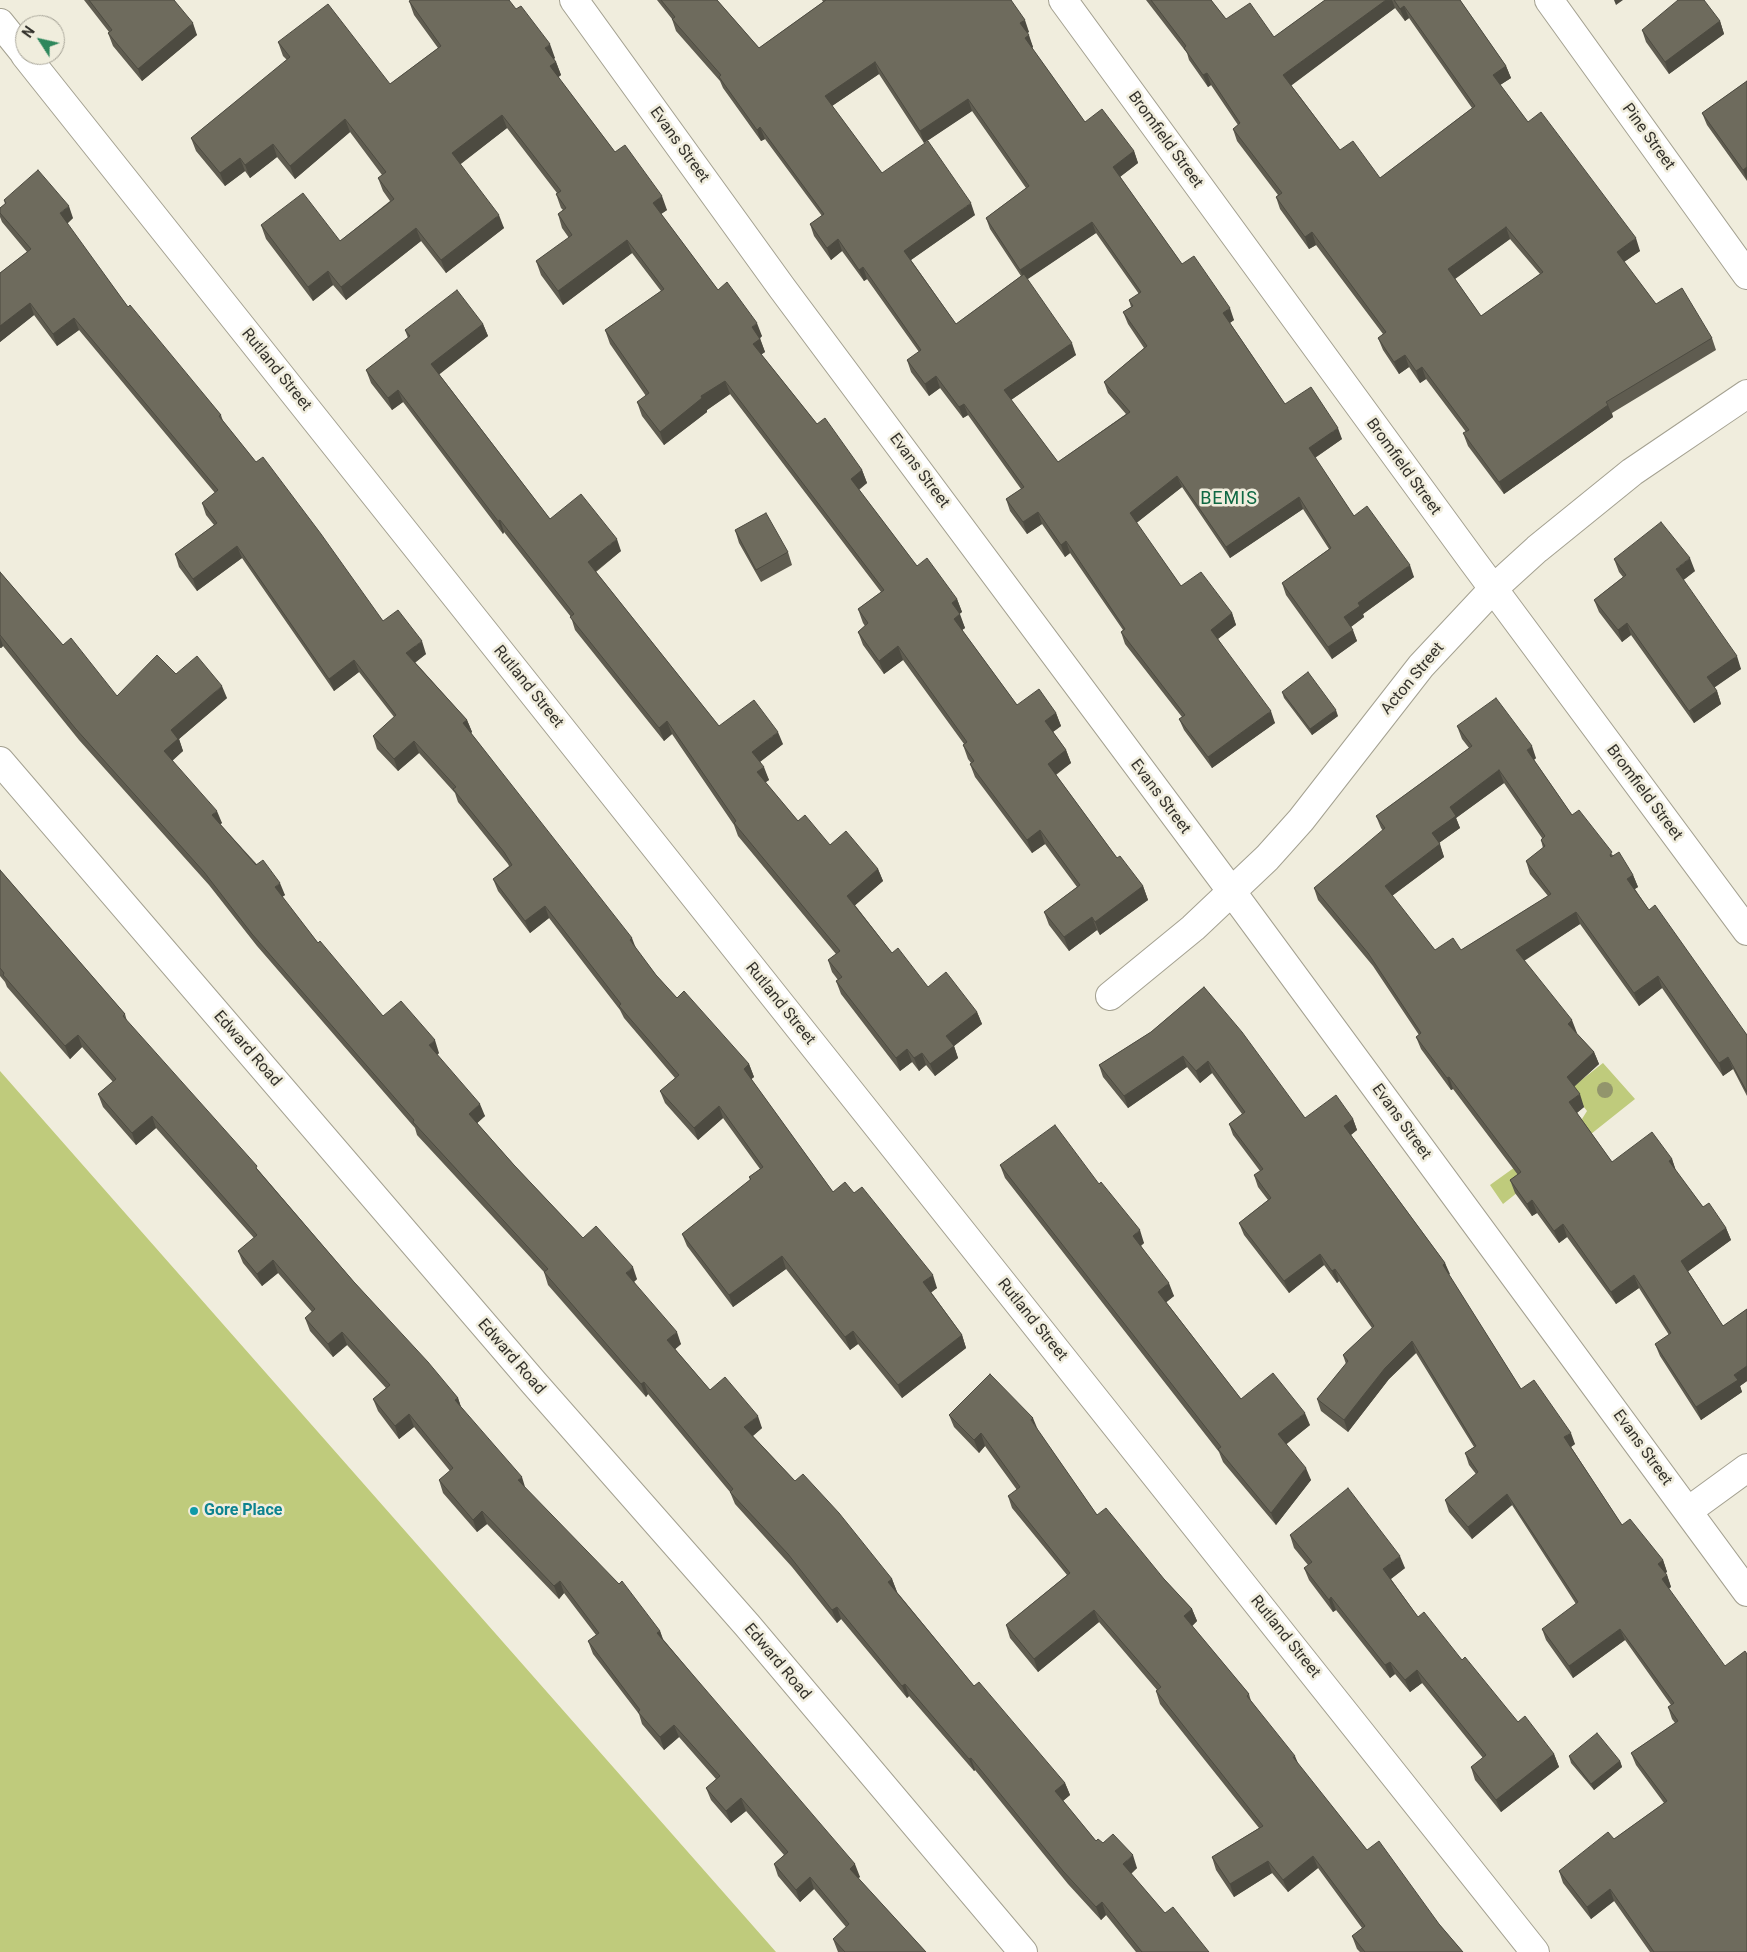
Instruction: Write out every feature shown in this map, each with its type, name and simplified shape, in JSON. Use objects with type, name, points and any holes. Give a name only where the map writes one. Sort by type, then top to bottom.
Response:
[{"type":"street","name":"Evans Street","points":[[574,0],[782,288],[1232,892],[1747,1592]]},
{"type":"street","name":"Bromfield Street","points":[[1063,0],[1494,590],[1747,932]]},
{"type":"street","name":"Pine Street","points":[[1550,0],[1747,275]]},
{"type":"street","name":"Rutland Street","points":[[0,23],[15,42]]},
{"type":"street","name":"Rutland Street","points":[[33,65],[1535,1952]]},
{"type":"street","name":"Acton Street","points":[[1110,996],[1193,928],[1232,892],[1301,820],[1421,666],[1494,590],[1537,549],[1603,494],[1683,436],[1747,394]]},
{"type":"street","name":"Edward Road","points":[[0,761],[534,1383],[747,1626],[1023,1952]]},
{"type":"street","points":[[1688,1511],[1747,1468]]},
{"type":"green space","points":[[1603,1063],[1635,1099],[1503,1204],[1490,1185],[1582,1119],[1587,1111],[1570,1089]]},
{"type":"green space","name":"Gore Place","points":[[0,1071],[776,1952],[0,1952]]},
{"type":"building","points":[[89,0],[174,0],[193,23],[138,69],[108,33],[112,30]]},
{"type":"building","points":[[509,0],[516,9],[521,6],[550,44],[545,48],[556,62],[550,66],[615,152],[625,145],[662,196],[653,203],[718,290],[727,282],[757,323],[752,327],[760,339],[753,344],[817,424],[825,418],[862,470],[851,479],[917,566],[927,558],[957,599],[952,603],[960,614],[954,619],[1017,705],[1039,689],[1056,713],[1045,721],[1066,750],[1048,764],[1117,858],[1120,856],[1143,886],[1095,922],[1092,917],[1064,937],[1044,912],[1080,885],[1040,830],[1027,840],[970,764],[974,761],[963,745],[967,742],[898,646],[879,661],[858,632],[868,623],[858,609],[884,590],[725,381],[701,396],[702,398],[660,432],[637,402],[649,393],[605,330],[664,289],[627,240],[558,291],[536,261],[572,235],[558,214],[566,208],[556,194],[561,191],[502,115],[452,153],[499,215],[441,260],[416,228],[341,287],[328,271],[308,287],[261,225],[303,193],[340,241],[394,199],[378,178],[386,172],[345,119],[290,166],[273,144],[245,165],[240,158],[220,173],[191,138],[290,57],[278,42],[328,4],[390,84],[441,46],[409,1]]},
{"type":"building","points":[[661,0],[717,0],[759,48],[826,0],[1011,0],[1025,20],[1020,23],[1029,35],[1025,38],[1085,122],[1102,109],[1134,151],[1113,167],[1182,264],[1194,256],[1230,308],[1223,313],[1285,404],[1311,387],[1338,428],[1309,448],[1354,516],[1367,506],[1410,565],[1358,603],[1360,606],[1344,617],[1353,630],[1328,647],[1282,583],[1331,548],[1299,497],[1226,547],[1177,476],[1130,513],[1181,586],[1201,572],[1232,613],[1211,630],[1271,711],[1208,757],[1179,719],[1185,715],[1121,632],[1125,629],[1066,541],[1061,545],[1038,512],[1023,522],[1006,499],[1024,487],[964,404],[959,407],[936,376],[925,384],[907,360],[921,350],[863,267],[859,270],[838,239],[827,248],[810,224],[824,214],[760,127],[757,130],[719,77],[721,75],[672,19],[675,17]],"holes":[[[875,62],[920,131],[968,99],[1029,186],[986,218],[1020,270],[1092,222],[1141,292],[1129,300],[1133,306],[1123,312],[1147,346],[1104,382],[1130,412],[1058,462],[1004,390],[1072,343],[1024,274],[956,324],[904,251],[971,203],[928,141],[882,173],[825,96]]]},
{"type":"building","points":[[1151,0],[1211,0],[1226,19],[1250,3],[1274,37],[1325,0],[1386,0],[1283,75],[1340,150],[1353,141],[1380,178],[1475,106],[1404,6],[1400,9],[1394,0],[1460,0],[1506,66],[1493,75],[1528,122],[1541,112],[1636,238],[1617,252],[1656,304],[1682,288],[1712,338],[1606,402],[1608,405],[1499,482],[1463,433],[1469,430],[1422,367],[1416,371],[1405,355],[1394,362],[1378,338],[1386,332],[1312,232],[1305,237],[1276,197],[1282,193],[1233,129],[1240,123],[1207,73],[1203,75],[1184,48],[1186,46]],"holes":[[[1506,227],[1543,272],[1481,316],[1448,269]]]},
{"type":"building","points":[[1678,0],[1704,0],[1720,21],[1665,62],[1642,30]]},
{"type":"building","points":[[1747,81],[1747,167],[1743,170],[1702,113]]},
{"type":"building","points":[[38,170],[69,206],[60,213],[128,307],[130,305],[221,415],[219,416],[256,462],[263,457],[383,621],[398,610],[422,641],[406,653],[467,720],[463,723],[632,938],[630,940],[656,975],[677,998],[684,991],[749,1064],[744,1069],[833,1192],[845,1182],[854,1193],[862,1187],[933,1275],[923,1282],[962,1335],[898,1385],[853,1331],[845,1337],[782,1256],[729,1295],[682,1234],[751,1179],[749,1177],[763,1167],[719,1106],[694,1128],[660,1091],[679,1075],[619,1006],[621,1004],[545,906],[525,921],[493,879],[512,865],[504,852],[453,789],[456,787],[414,741],[394,759],[373,736],[396,715],[354,660],[329,679],[237,546],[193,579],[175,554],[217,523],[202,503],[218,490],[74,318],[53,334],[30,303],[0,326],[0,273],[31,249],[0,213],[0,208],[6,203],[4,200]]},
{"type":"building","points":[[457,290],[483,324],[431,364],[550,519],[581,494],[617,539],[588,562],[719,726],[754,700],[778,732],[752,752],[764,767],[757,772],[798,821],[805,815],[830,845],[846,831],[878,869],[847,896],[892,953],[898,948],[928,987],[946,972],[977,1012],[946,1036],[954,1046],[930,1064],[922,1053],[914,1058],[907,1049],[896,1058],[836,981],[842,977],[828,960],[840,951],[734,823],[736,821],[667,721],[659,728],[570,617],[574,614],[500,520],[498,521],[398,390],[388,398],[366,370],[410,336],[405,330]]},
{"type":"building","points":[[766,513],[788,552],[756,570],[735,530]]},
{"type":"building","points":[[1661,522],[1690,558],[1676,569],[1737,656],[1707,677],[1717,691],[1689,711],[1627,623],[1618,630],[1594,600],[1626,575],[1614,559]]},
{"type":"building","points":[[0,572],[63,645],[71,638],[117,696],[157,655],[176,674],[197,656],[222,686],[171,730],[178,739],[164,751],[217,811],[212,815],[256,865],[263,860],[280,883],[275,887],[318,943],[320,941],[383,1016],[401,1001],[435,1040],[429,1045],[480,1104],[469,1114],[583,1238],[596,1226],[633,1267],[626,1273],[677,1332],[667,1340],[710,1390],[725,1377],[758,1416],[744,1427],[795,1481],[803,1474],[839,1513],[892,1579],[888,1582],[974,1686],[979,1682],[1065,1783],[1055,1791],[1096,1841],[1098,1839],[1103,1843],[1113,1834],[1133,1855],[1123,1864],[1165,1913],[1173,1907],[1209,1952],[1142,1952],[1102,1902],[1096,1907],[1063,1871],[971,1758],[969,1759],[905,1684],[902,1686],[837,1607],[832,1610],[788,1554],[730,1492],[733,1489],[644,1382],[641,1384],[544,1272],[548,1269],[413,1122],[414,1120],[252,934],[204,872],[75,728],[0,635]]},
{"type":"building","points":[[1308,672],[1336,710],[1310,729],[1282,692]]},
{"type":"building","points":[[1496,698],[1532,746],[1527,750],[1572,815],[1579,810],[1612,852],[1611,857],[1619,852],[1633,875],[1627,879],[1649,910],[1655,905],[1747,1035],[1747,1092],[1728,1057],[1719,1063],[1658,976],[1634,993],[1576,912],[1516,950],[1572,1020],[1568,1024],[1594,1052],[1567,1077],[1580,1094],[1569,1102],[1612,1162],[1652,1132],[1672,1159],[1669,1161],[1703,1207],[1709,1203],[1726,1228],[1681,1261],[1723,1326],[1747,1309],[1747,1366],[1734,1375],[1738,1380],[1696,1407],[1655,1344],[1671,1333],[1634,1275],[1611,1292],[1563,1224],[1554,1231],[1532,1200],[1527,1204],[1510,1180],[1521,1172],[1416,1037],[1421,1033],[1368,953],[1314,888],[1385,828],[1376,816],[1472,746],[1457,726]],"holes":[[[1499,770],[1545,836],[1541,840],[1545,846],[1526,861],[1551,894],[1461,950],[1453,938],[1435,950],[1385,886],[1440,844],[1432,833],[1456,816],[1450,807]]]},
{"type":"building","points":[[0,870],[125,1014],[123,1016],[257,1166],[256,1168],[354,1282],[428,1362],[458,1398],[455,1400],[522,1477],[518,1480],[619,1584],[622,1581],[660,1631],[657,1633],[855,1864],[850,1869],[926,1952],[845,1952],[833,1939],[849,1924],[810,1877],[796,1890],[774,1864],[788,1852],[741,1798],[726,1811],[706,1788],[720,1776],[674,1725],[660,1737],[638,1712],[640,1710],[588,1641],[599,1633],[560,1581],[554,1586],[482,1511],[473,1520],[439,1480],[453,1468],[409,1414],[395,1426],[373,1399],[390,1385],[342,1332],[328,1344],[305,1318],[315,1309],[273,1260],[257,1274],[238,1251],[257,1235],[152,1116],[132,1133],[98,1094],[116,1079],[78,1035],[65,1046],[3,975],[4,973],[0,968]]},
{"type":"building","points":[[1204,987],[1242,1032],[1305,1118],[1336,1095],[1353,1119],[1344,1126],[1445,1263],[1443,1265],[1521,1389],[1534,1380],[1571,1433],[1564,1437],[1622,1525],[1630,1519],[1663,1560],[1658,1564],[1667,1575],[1662,1579],[1725,1666],[1745,1651],[1747,1654],[1747,1952],[1654,1952],[1610,1889],[1587,1907],[1559,1871],[1608,1832],[1614,1839],[1667,1801],[1631,1753],[1678,1721],[1668,1707],[1674,1703],[1620,1629],[1569,1666],[1542,1629],[1578,1602],[1507,1494],[1468,1527],[1445,1500],[1478,1472],[1465,1453],[1476,1446],[1412,1341],[1385,1368],[1344,1420],[1317,1399],[1348,1361],[1343,1355],[1374,1326],[1335,1269],[1332,1271],[1320,1254],[1284,1281],[1239,1223],[1271,1198],[1254,1175],[1263,1169],[1229,1124],[1245,1112],[1208,1061],[1196,1071],[1183,1056],[1124,1096],[1099,1065],[1151,1032]]},
{"type":"building","points":[[1055,1125],[1099,1184],[1101,1182],[1140,1230],[1133,1236],[1169,1283],[1158,1292],[1241,1399],[1273,1373],[1305,1413],[1278,1434],[1306,1468],[1271,1513],[1218,1449],[1221,1447],[1000,1165]]},
{"type":"building","points":[[990,1374],[1033,1418],[1031,1420],[1097,1515],[1106,1508],[1164,1579],[1192,1609],[1184,1616],[1249,1694],[1247,1696],[1295,1756],[1293,1757],[1367,1850],[1379,1841],[1439,1924],[1463,1952],[1365,1952],[1352,1936],[1365,1926],[1313,1856],[1283,1880],[1268,1861],[1230,1884],[1212,1857],[1263,1826],[1156,1691],[1161,1687],[1094,1610],[1034,1659],[1006,1625],[1070,1573],[1008,1496],[1020,1487],[981,1433],[974,1440],[949,1415]]},
{"type":"building","points":[[1348,1488],[1400,1556],[1383,1569],[1418,1617],[1424,1612],[1462,1660],[1465,1657],[1518,1722],[1525,1716],[1554,1754],[1496,1800],[1471,1767],[1486,1755],[1417,1670],[1405,1680],[1390,1662],[1385,1665],[1331,1597],[1329,1600],[1304,1568],[1312,1562],[1290,1535]]},
{"type":"building","points":[[1597,1733],[1620,1761],[1591,1784],[1569,1756]]},
{"type":"place","name":"Gore Place","points":[[194,1511]]},
{"type":"district","name":"BEMIS","points":[[1229,499]]}]
